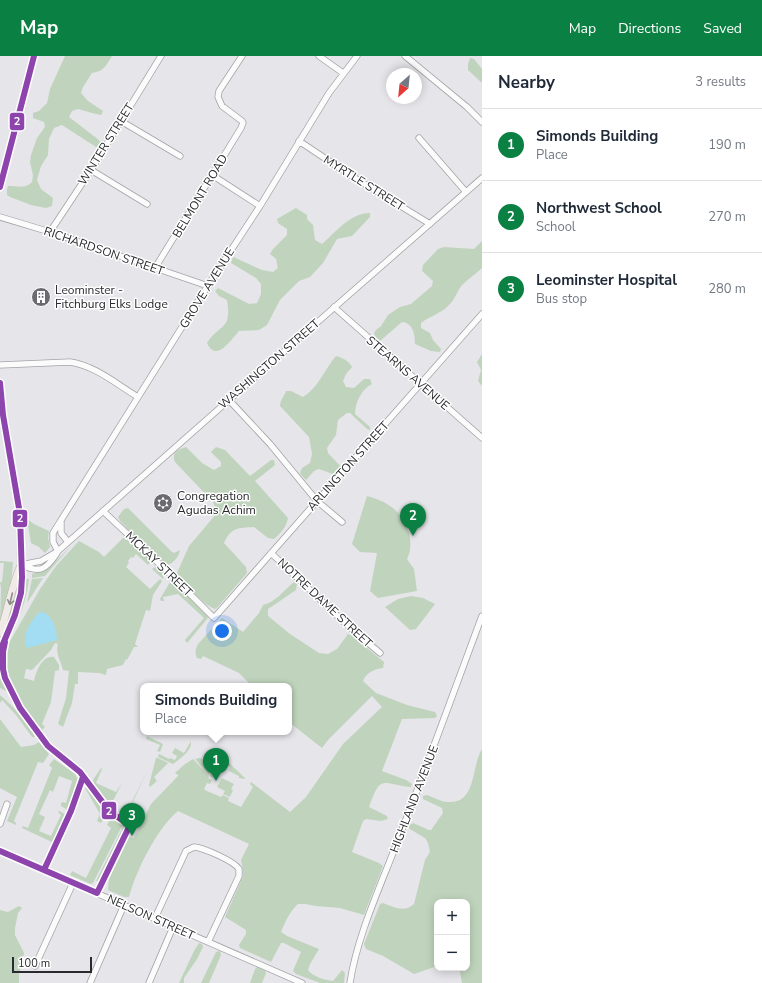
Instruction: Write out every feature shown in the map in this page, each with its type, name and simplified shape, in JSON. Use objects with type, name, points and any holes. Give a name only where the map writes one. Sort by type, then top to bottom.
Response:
[{"type":"main road","points":[[0,187],[34,56]]},
{"type":"main road","points":[[0,383],[3,435],[20,514],[22,577],[18,607],[12,625],[0,651]]},
{"type":"main road","points":[[0,633],[8,609],[15,578],[21,565]]},
{"type":"street","name":"WINTER STREET","points":[[50,232],[91,170],[161,56]]},
{"type":"street","name":"BELMONT ROAD","points":[[155,268],[243,123],[222,106],[218,97],[220,91],[242,56]]},
{"type":"street","points":[[319,56],[343,73]]},
{"type":"street","name":"GROVE AVENUE","points":[[58,551],[53,542],[52,536],[208,286],[260,206],[329,93],[357,56]]},
{"type":"street","points":[[405,56],[467,107],[482,122]]},
{"type":"street","points":[[121,121],[180,156]]},
{"type":"street","points":[[419,138],[466,192]]},
{"type":"street","name":"MYRTLE STREET","points":[[299,141],[350,175],[430,224]]},
{"type":"street","points":[[91,170],[147,204]]},
{"type":"street","points":[[212,175],[260,206]]},
{"type":"street","name":"WASHINGTON STREET","points":[[21,565],[41,561],[58,551],[482,178]]},
{"type":"street","name":"RICHARDSON STREET","points":[[0,217],[50,232],[208,286]]},
{"type":"street","name":"STEARNS AVENUE","points":[[334,307],[421,384],[481,434]]},
{"type":"street","name":"ARLINGTON STREET","points":[[214,618],[482,314]]},
{"type":"street","points":[[0,365],[76,363],[94,369],[138,398]]},
{"type":"street","points":[[229,400],[270,444],[318,501],[342,522]]},
{"type":"street","name":"MCKAY STREET","points":[[103,510],[214,618]]},
{"type":"street","points":[[61,522],[61,533],[68,542]]},
{"type":"street","name":"NOTRE DAME STREET","points":[[271,552],[346,624],[380,653]]},
{"type":"street","name":"HIGHLAND AVENUE","points":[[350,983],[353,966],[364,931],[431,756],[482,616]]},
{"type":"street","points":[[44,870],[71,811],[83,776]]},
{"type":"street","points":[[0,824],[7,804]]},
{"type":"street","points":[[155,918],[186,851],[194,847],[202,849],[233,863],[239,869],[239,876],[208,942]]},
{"type":"street","name":"NELSON STREET","points":[[0,851],[302,983]]},
{"type":"street","points":[[35,966],[73,883]]},
{"type":"street","points":[[90,983],[124,905]]},
{"type":"street","points":[[149,983],[173,926]]},
{"type":"green space","points":[[65,56],[112,56],[104,68],[92,73],[81,93],[88,101],[103,111],[101,115],[78,109],[72,111],[69,117],[99,140],[101,145],[96,147],[62,125],[54,128],[49,139],[48,155],[41,166],[37,180],[41,189],[53,198],[52,206],[46,208],[31,205],[10,197],[7,195],[7,189],[8,186],[27,186],[32,182],[33,175],[30,162],[31,155],[37,138],[45,127],[44,122],[33,118],[33,113],[39,111],[47,103],[50,89]]},
{"type":"green space","points":[[470,58],[474,59],[482,69],[482,83],[468,70]]},
{"type":"green space","points":[[296,208],[307,215],[307,219],[313,225],[315,240],[322,244],[344,224],[356,216],[370,213],[370,217],[352,236],[337,239],[323,263],[310,277],[299,281],[280,300],[267,325],[259,330],[239,331],[219,351],[211,349],[207,343],[224,326],[228,317],[227,300],[219,296],[215,291],[218,288],[249,304],[257,303],[261,294],[261,284],[256,278],[231,263],[233,257],[262,270],[273,272],[278,268],[276,259],[270,254],[287,235],[287,229],[278,223],[277,219]]},
{"type":"green space","points":[[482,241],[482,268],[462,285],[448,306],[421,323],[421,328],[430,333],[433,340],[441,349],[440,352],[431,351],[415,344],[413,330],[409,324],[402,322],[380,341],[375,336],[374,333],[381,326],[388,315],[400,307],[411,304],[432,286],[433,281],[422,271],[423,265],[438,249],[444,247],[474,249]]},
{"type":"green space","points":[[482,354],[482,386],[478,381],[481,370],[477,362]]},
{"type":"green space","points":[[336,356],[346,360],[352,367],[346,374],[343,381],[346,387],[354,388],[364,379],[370,379],[372,384],[365,389],[360,396],[356,405],[355,414],[370,427],[370,430],[350,413],[347,413],[338,420],[336,435],[327,448],[328,453],[341,467],[333,474],[319,469],[314,471],[306,480],[300,473],[302,468],[310,463],[312,454],[309,437],[280,406],[280,404],[286,391],[291,391],[303,397],[309,393]]},
{"type":"green space","points":[[186,447],[202,463],[214,470],[221,466],[221,462],[211,452],[216,447],[225,450],[250,476],[271,460],[274,460],[275,465],[255,481],[288,518],[283,529],[274,539],[268,538],[254,527],[239,528],[229,534],[224,543],[246,567],[247,573],[216,609],[212,608],[201,600],[177,573],[189,546],[217,513],[213,502],[175,462],[174,456],[176,452]]},
{"type":"green space","points":[[367,496],[379,500],[396,510],[405,522],[410,537],[410,552],[407,559],[414,569],[417,591],[378,598],[370,591],[377,553],[360,552],[352,544]]},
{"type":"green space","points":[[128,508],[172,552],[174,553],[180,550],[179,555],[174,561],[168,565],[161,561],[120,521],[118,517],[124,509]]},
{"type":"green space","points":[[27,519],[49,531],[48,538],[50,547],[45,553],[39,547],[31,543]]},
{"type":"green space","points":[[124,537],[151,561],[148,565],[136,554],[133,558],[131,557],[126,567],[150,589],[160,579],[162,581],[153,595],[150,611],[146,610],[135,644],[138,647],[134,647],[123,665],[107,669],[106,675],[99,673],[78,672],[78,684],[75,684],[72,703],[63,727],[58,724],[66,698],[69,671],[63,670],[58,654],[58,644],[55,643],[51,650],[32,670],[26,669],[24,678],[34,681],[40,665],[43,661],[50,657],[54,657],[59,665],[59,670],[55,671],[51,702],[42,724],[45,727],[42,730],[17,699],[10,686],[6,672],[5,650],[40,589],[56,566],[79,541],[99,552],[104,557]]},
{"type":"green space","points":[[71,546],[45,576],[32,578],[32,574],[51,566]]},
{"type":"green space","points":[[0,561],[13,562],[11,584],[0,623],[0,582],[2,582],[4,563],[0,563]]},
{"type":"green space","points":[[157,567],[163,574],[163,579],[152,569]]},
{"type":"green space","points":[[43,578],[27,603],[32,579]]},
{"type":"green space","points":[[26,579],[29,579],[26,597],[15,625],[22,603]]},
{"type":"green space","points":[[18,580],[18,588],[14,604],[0,642],[15,596]]},
{"type":"green space","points":[[170,582],[174,582],[208,617],[187,643],[185,640],[204,618],[178,594],[163,597],[164,601],[161,601],[160,599]]},
{"type":"green space","points":[[294,582],[297,584],[296,590],[268,609],[268,616],[290,634],[319,653],[328,654],[337,649],[348,634],[351,635],[384,662],[383,668],[376,669],[371,672],[363,681],[376,693],[407,705],[435,712],[437,716],[435,718],[402,719],[382,771],[406,780],[412,784],[411,787],[388,783],[380,785],[373,796],[369,807],[387,816],[388,819],[381,821],[366,819],[363,821],[352,852],[383,866],[364,915],[340,908],[298,904],[290,913],[281,932],[287,936],[319,949],[308,970],[313,975],[333,981],[342,970],[345,973],[344,983],[320,983],[296,974],[293,971],[301,952],[284,943],[281,943],[271,962],[240,948],[239,945],[246,934],[246,930],[225,917],[243,876],[241,860],[249,844],[178,811],[162,828],[148,851],[129,897],[124,897],[108,890],[109,879],[129,837],[134,838],[151,804],[178,776],[175,773],[185,764],[193,759],[209,776],[208,778],[212,780],[210,784],[207,783],[204,789],[221,797],[223,795],[229,798],[228,801],[241,807],[253,787],[250,784],[251,782],[290,812],[306,797],[343,744],[382,707],[372,696],[328,740],[322,748],[292,724],[292,683],[249,683],[239,673],[203,656],[201,659],[197,658],[196,648],[198,644],[222,618],[243,632],[259,613],[263,605],[276,599]]},
{"type":"green space","points":[[411,596],[423,598],[435,604],[416,629],[410,630],[385,607],[398,599]]},
{"type":"green space","points":[[1,657],[2,674],[8,692],[0,688]]},
{"type":"green space","points":[[0,695],[25,721],[35,737],[32,737],[16,715],[2,700],[0,703]]},
{"type":"green space","points":[[0,719],[21,747],[34,745],[39,742],[49,754],[43,763],[38,762],[14,821],[16,825],[7,821],[17,797],[0,788]]},
{"type":"green space","points":[[147,736],[163,744],[160,752],[157,751],[160,745],[146,739]]},
{"type":"green space","points":[[191,741],[188,751],[173,764],[158,757],[159,754],[175,760],[177,756],[172,753],[175,748],[184,753]]},
{"type":"green space","points":[[482,749],[482,983],[462,983],[459,971],[470,971],[470,899],[434,899],[434,967],[414,974],[383,956],[366,949],[364,944],[380,904],[383,903],[403,909],[414,904],[425,860],[430,852],[425,838],[408,828],[409,825],[413,823],[431,830],[443,813],[442,808],[423,799],[423,796],[427,795],[445,802],[457,801],[464,797],[469,791],[472,783]]},
{"type":"green space","points":[[220,750],[221,751],[219,754],[224,758],[221,763],[208,756]]},
{"type":"green space","points":[[156,758],[168,763],[154,777],[157,781],[150,787],[149,785]]},
{"type":"green space","points":[[200,758],[209,764],[209,775],[195,759]]},
{"type":"green space","points":[[203,758],[208,758],[221,764],[219,767],[216,766],[213,772],[215,773],[213,778],[210,776],[210,762]]},
{"type":"green space","points":[[54,759],[75,774],[78,781],[69,808],[66,809],[61,806],[61,803],[66,803],[72,781],[59,776],[53,792],[50,790],[39,814],[45,817],[39,831],[51,836],[61,815],[58,812],[59,811],[65,814],[54,843],[22,828],[23,826],[28,828],[52,768],[49,765]]},
{"type":"green space","points":[[228,762],[245,779],[239,778],[239,776],[229,771],[230,767],[227,765]]},
{"type":"green space","points":[[101,768],[102,769],[96,783],[116,792],[122,783],[111,805],[95,787],[93,780]]},
{"type":"green space","points":[[147,771],[126,817],[121,814],[122,812],[126,814]]},
{"type":"green space","points":[[222,778],[234,784],[231,789],[233,790],[230,797],[223,794],[225,791],[217,787]]},
{"type":"green space","points":[[85,788],[89,789],[105,810],[105,815],[101,823],[97,821],[100,814]]},
{"type":"green space","points":[[112,819],[122,826],[93,883],[91,884],[70,875],[72,871],[86,878],[111,828],[107,825]]},
{"type":"green space","points":[[123,827],[124,829],[98,881],[96,881]]},
{"type":"green space","points":[[19,906],[22,908],[18,913],[15,935],[24,953],[19,973],[19,983],[0,983],[0,910],[8,912]]},
{"type":"green space","points":[[199,943],[202,944],[203,947],[197,959],[184,978],[184,983],[179,983],[194,951]]},
{"type":"green space","points":[[220,951],[221,955],[209,983],[201,983],[216,952]]},
{"type":"green space","points":[[258,966],[264,969],[266,973],[262,983],[250,983],[255,969]]},
{"type":"water","points":[[40,612],[48,615],[51,619],[55,627],[57,640],[27,648],[25,643],[26,633],[33,619]]},
{"type":"transit line","name":"2","points":[[0,187],[34,56]]},
{"type":"transit line","name":"2","points":[[0,383],[3,415],[20,514],[22,577],[21,593],[15,615],[0,651]]},
{"type":"transit line","name":"2","points":[[0,851],[97,893],[130,825],[110,812],[80,772],[48,746],[20,708],[5,678],[3,669],[3,652],[5,642]]},
{"type":"transit line","name":"2","points":[[44,870],[71,811],[83,777]]},
{"type":"place","name":"Leominster - Fitchburg Elks Lodge","points":[[41,297]]},
{"type":"place","name":"Congregation Agudas Achim","points":[[163,503]]},
{"type":"place","name":"Northwest School","points":[[413,536]]},
{"type":"place","name":"Simonds Building","points":[[216,781]]},
{"type":"place","name":"Leominster Hospital","points":[[132,836]]}]
